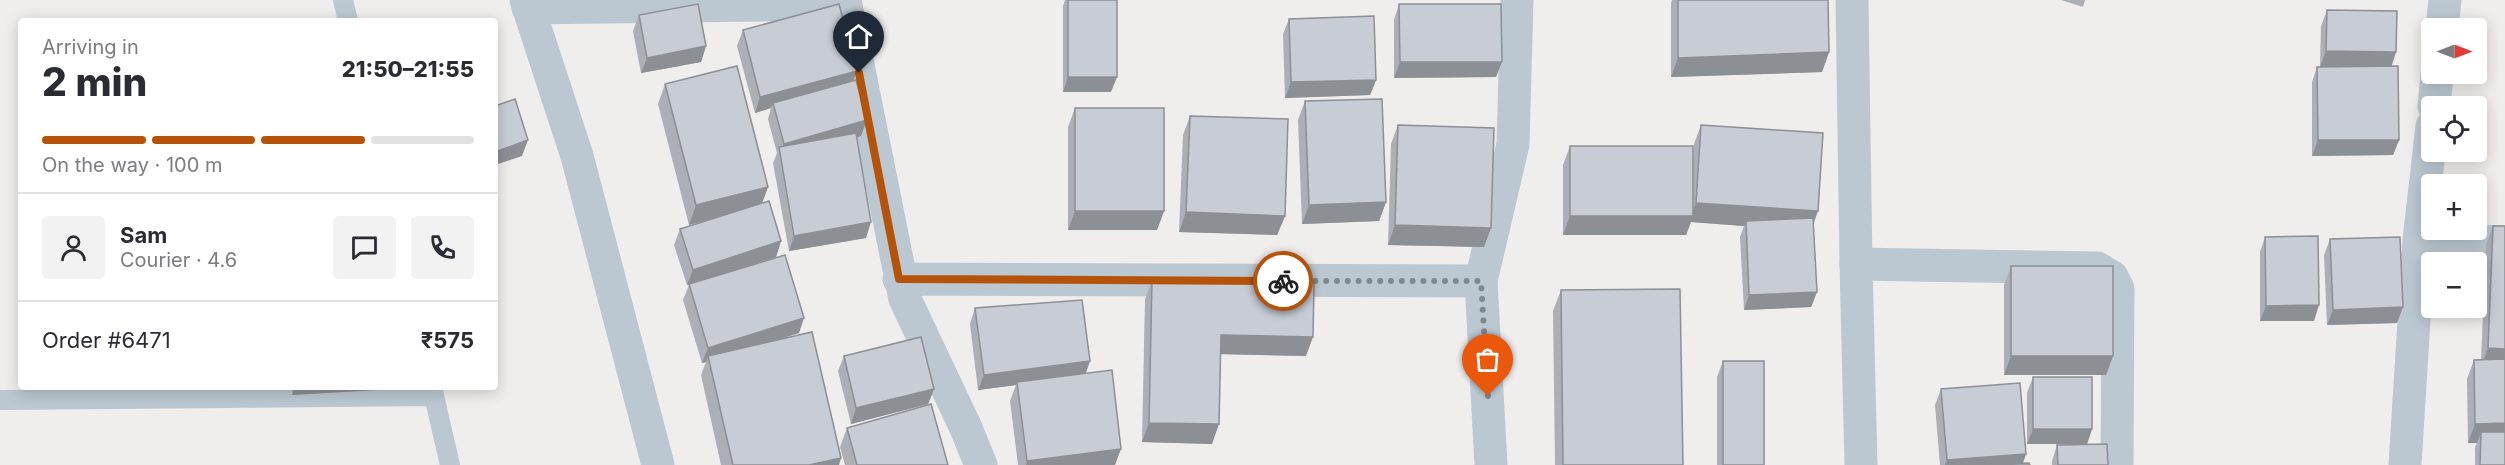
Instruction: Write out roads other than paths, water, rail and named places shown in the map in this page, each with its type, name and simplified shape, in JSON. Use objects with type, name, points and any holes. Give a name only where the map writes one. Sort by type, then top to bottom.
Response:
[{"type":"street","points":[[1491,465],[1481,281],[1513,144],[1517,0]]},
{"type":"street","points":[[1852,0],[1861,465]]},
{"type":"street","points":[[2443,18],[2445,0]]},
{"type":"street","points":[[658,465],[577,156],[527,4],[845,2],[899,279],[905,299],[966,426],[981,465]]},
{"type":"street","points":[[2405,465],[2419,240],[2428,162]]},
{"type":"street","points":[[2419,240],[2505,242]]},
{"type":"street","points":[[1856,264],[2097,268],[2112,277],[2118,289],[2117,465]]},
{"type":"street","points":[[899,279],[1481,281]]},
{"type":"lane","points":[[343,0],[347,18]]},
{"type":"lane","points":[[0,400],[433,392],[450,465]]}]
